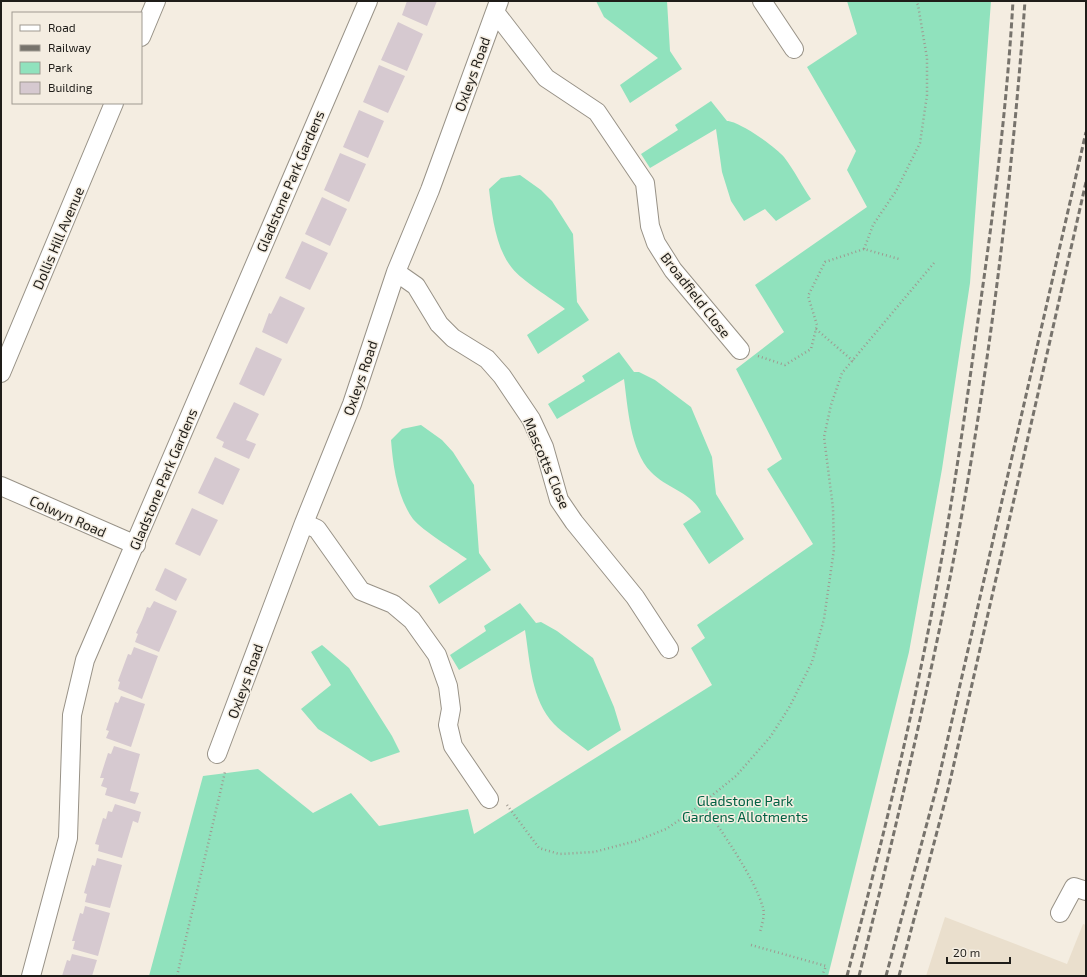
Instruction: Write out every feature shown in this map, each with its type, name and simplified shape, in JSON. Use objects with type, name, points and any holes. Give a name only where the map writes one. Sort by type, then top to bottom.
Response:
[{"type":"street","points":[[142,35],[156,1]]},
{"type":"street","name":"Gladstone Park Gardens","points":[[31,976],[68,838],[72,715],[85,660],[136,545],[277,209],[368,1]]},
{"type":"street","points":[[762,1],[794,49]]},
{"type":"street","name":"Oxleys Road","points":[[217,754],[304,523],[352,404],[396,272],[430,190],[497,6]]},
{"type":"street","name":"Broadfield Close","points":[[497,6],[546,78],[597,112],[645,183],[650,226],[656,243],[673,270],[740,350]]},
{"type":"street","name":"Dollis Hill Avenue","points":[[1,373],[114,104]]},
{"type":"street","name":"Mascotts Close","points":[[396,272],[416,286],[439,324],[453,338],[487,359],[502,376],[531,419],[544,447],[559,500],[574,522],[635,597],[669,649]]},
{"type":"street","name":"Colwyn Road","points":[[1,486],[136,545]]},
{"type":"street","points":[[304,523],[317,529],[361,591],[393,604],[412,620],[437,655],[448,686],[451,709],[448,725],[453,746],[489,799]]},
{"type":"street","points":[[1060,914],[1074,887],[1086,891]]},
{"type":"path","points":[[864,249],[873,225],[896,191],[920,143],[927,95],[927,58],[918,5],[916,1]]},
{"type":"path","points":[[740,350],[785,365],[811,349],[817,325],[808,296],[825,262],[864,249],[899,259]]},
{"type":"path","points":[[507,805],[528,836],[539,848],[559,854],[594,852],[636,841],[666,829],[736,776],[771,736],[790,706],[812,662],[824,619],[834,549],[833,508],[824,437],[831,405],[842,373],[934,263]]},
{"type":"path","points":[[816,329],[853,361]]},
{"type":"path","points":[[176,976],[227,765],[217,754]]},
{"type":"path","points":[[702,803],[752,882],[763,909],[760,932]]},
{"type":"path","points":[[751,945],[826,966],[822,976]]},
{"type":"shaded area","points":[[945,917],[1067,964],[1083,924],[1086,925],[1086,976],[926,976]]},
{"type":"green space","points":[[596,1],[667,1],[670,51],[682,69],[630,103],[620,85],[658,58],[604,17]]},
{"type":"green space","name":"Gladstone Park Gardens Allotments","points":[[847,1],[991,1],[970,283],[942,469],[909,652],[828,976],[149,976],[203,776],[258,769],[313,813],[351,793],[379,826],[468,809],[474,834],[712,685],[691,648],[705,638],[697,625],[813,544],[767,469],[782,459],[736,369],[784,332],[755,285],[867,207],[847,170],[856,151],[807,67],[857,34]]},
{"type":"green space","points":[[711,101],[727,121],[740,125],[766,141],[780,153],[788,162],[811,199],[776,221],[765,209],[744,221],[731,201],[722,172],[716,129],[650,168],[641,154],[678,130],[675,125]]},
{"type":"green space","points":[[520,175],[541,190],[552,201],[573,234],[577,302],[589,320],[538,354],[527,335],[565,309],[523,278],[506,260],[495,230],[491,209],[489,189],[501,178]]},
{"type":"green space","points":[[619,352],[634,372],[639,372],[655,380],[691,407],[712,457],[716,494],[744,539],[709,564],[683,524],[701,512],[697,505],[651,472],[638,452],[631,428],[624,379],[557,419],[548,404],[585,381],[582,376]]},
{"type":"green space","points":[[421,425],[442,440],[453,452],[474,485],[479,553],[491,570],[439,604],[429,586],[467,559],[418,524],[413,519],[403,501],[397,481],[391,440],[402,429]]},
{"type":"green space","points":[[520,603],[536,623],[541,622],[557,631],[593,658],[614,707],[621,730],[588,751],[554,724],[540,704],[530,667],[525,630],[459,670],[450,655],[486,631],[484,626]]},
{"type":"green space","points":[[322,645],[349,668],[392,736],[400,752],[371,762],[318,729],[301,709],[331,685],[311,652]]},
{"type":"building","points":[[407,1],[437,1],[427,26],[402,15]]},
{"type":"building","points":[[398,22],[423,34],[407,71],[381,60]]},
{"type":"building","points":[[379,65],[405,76],[388,113],[363,102]]},
{"type":"building","points":[[359,110],[384,121],[368,158],[343,147]]},
{"type":"building","points":[[340,153],[366,164],[349,202],[324,190]]},
{"type":"building","points":[[322,197],[347,209],[330,246],[305,234]]},
{"type":"building","points":[[302,241],[328,253],[310,290],[285,278]]},
{"type":"building","points":[[280,296],[305,308],[287,344],[262,332],[269,313],[271,314]]},
{"type":"building","points":[[256,347],[282,359],[264,396],[239,384]]},
{"type":"building","points":[[234,402],[259,414],[246,440],[256,444],[249,459],[222,447],[224,442],[216,438]]},
{"type":"building","points":[[215,457],[240,469],[223,505],[198,493]]},
{"type":"building","points":[[192,508],[218,520],[200,556],[175,544]]},
{"type":"building","points":[[165,568],[187,579],[176,601],[155,590]]},
{"type":"building","points":[[154,601],[177,611],[159,652],[135,642],[138,634],[136,633],[147,607],[150,608]]},
{"type":"building","points":[[134,647],[158,656],[142,699],[118,689],[120,682],[118,681],[128,654],[131,655]]},
{"type":"building","points":[[121,696],[145,704],[131,747],[106,738],[109,731],[106,730],[115,702],[118,703]]},
{"type":"building","points":[[114,746],[140,754],[130,791],[139,793],[135,804],[105,795],[107,788],[101,786],[104,778],[100,778],[108,753],[111,754]]},
{"type":"building","points":[[115,804],[141,812],[138,823],[133,821],[122,858],[98,851],[99,845],[95,844],[103,818],[106,819],[108,811],[112,812]]},
{"type":"building","points":[[97,858],[122,865],[110,908],[85,902],[87,894],[84,893],[92,865],[95,866]]},
{"type":"building","points":[[85,906],[110,913],[98,956],[73,949],[75,941],[72,941],[80,913],[83,914]]},
{"type":"building","points":[[72,954],[97,960],[92,976],[62,976],[67,960],[70,961]]},
{"type":"railway","points":[[847,976],[873,876],[909,725],[930,624],[945,541],[956,476],[995,196],[1004,118],[1013,1]]},
{"type":"railway","points":[[859,976],[918,728],[940,628],[963,507],[986,363],[1005,218],[1013,146],[1025,1]]},
{"type":"railway","points":[[886,976],[937,786],[1086,132]]},
{"type":"railway","points":[[899,976],[948,790],[1086,182]]}]
